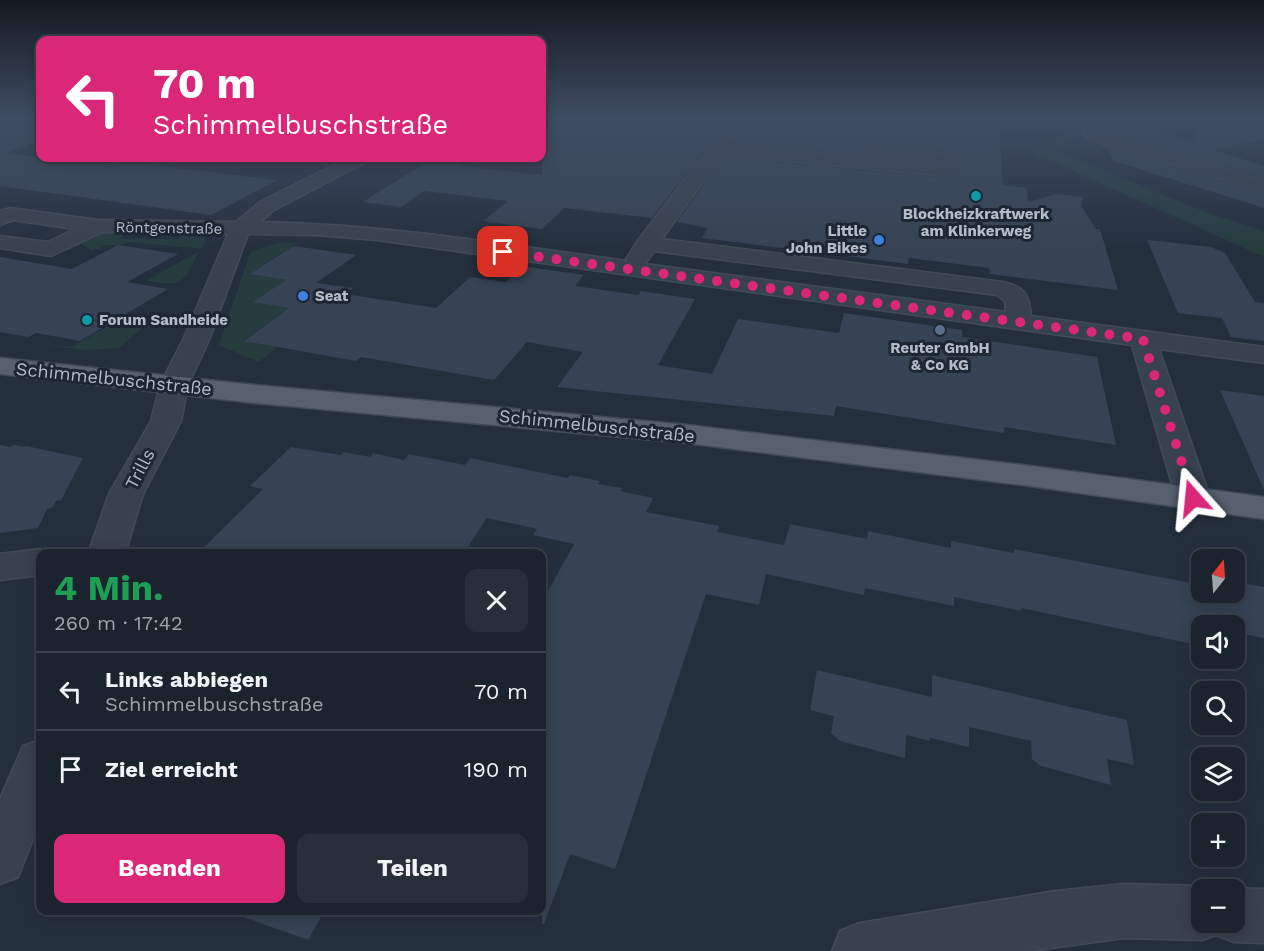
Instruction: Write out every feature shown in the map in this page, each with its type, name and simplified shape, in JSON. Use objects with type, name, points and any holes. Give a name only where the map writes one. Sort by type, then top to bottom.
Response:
[{"type":"main road","name":"Schimmelbuschstraße","points":[[0,366],[687,434],[1023,475],[1264,508]]},
{"type":"street","points":[[628,270],[708,161]]},
{"type":"street","points":[[840,161],[866,164]]},
{"type":"street","points":[[1179,161],[1264,186]]},
{"type":"street","points":[[240,229],[267,206],[352,162]]},
{"type":"street","name":"Röntgenstraße","points":[[0,219],[10,214],[98,226],[240,229]]},
{"type":"street","name":"Röntgenstraße","points":[[0,242],[51,249],[98,226]]},
{"type":"street","points":[[240,229],[317,229],[377,234],[1264,355]]},
{"type":"street","name":"Trills","points":[[104,549],[126,494],[166,421],[174,385],[196,340],[240,229]]},
{"type":"street","points":[[647,244],[1003,289],[1017,298],[1019,323]]},
{"type":"street","points":[[1143,339],[1193,498]]},
{"type":"street","points":[[0,567],[36,562]]},
{"type":"street","points":[[0,859],[36,771]]},
{"type":"street","points":[[884,949],[1056,918],[1124,911],[1191,913]]},
{"type":"street","points":[[1245,915],[1264,916]]},
{"type":"green space","points":[[1053,161],[1081,161],[1203,211],[1264,231],[1264,257]]},
{"type":"green space","points":[[98,232],[126,233],[120,239],[178,239],[183,234],[207,234],[202,249],[129,242],[122,245],[108,245],[92,251],[78,242]]},
{"type":"green space","points":[[284,242],[298,243],[249,274],[286,280],[254,302],[289,308],[244,340],[277,347],[259,362],[219,345],[250,253]]},
{"type":"green space","points":[[199,251],[185,277],[180,281],[168,283],[146,281]]},
{"type":"green space","points":[[127,315],[152,319],[119,348],[84,350],[36,344],[72,347]]},
{"type":"building","points":[[0,161],[82,162],[116,166],[125,162],[277,180],[211,215],[0,186]]},
{"type":"building","points":[[546,161],[696,161],[652,218],[564,208],[542,229],[483,221],[508,201],[424,191],[401,207],[363,202],[427,162],[466,162],[461,166],[542,175],[542,162]]},
{"type":"building","points":[[720,161],[770,161],[947,178],[955,176],[958,168],[957,161],[1001,161],[1003,185],[1026,188],[1028,202],[1056,194],[1083,197],[1081,206],[1096,229],[1100,229],[1118,290],[990,274],[989,268],[909,258],[908,264],[702,238],[708,228],[677,222]]},
{"type":"building","points":[[1115,161],[1153,161],[1264,194],[1264,208]]},
{"type":"building","points":[[1206,161],[1249,161],[1264,166],[1264,178]]},
{"type":"building","points":[[1147,240],[1211,247],[1225,253],[1255,302],[1264,303],[1264,341],[1231,337],[1222,318],[1178,313]]},
{"type":"building","points":[[118,245],[178,254],[127,282],[168,289],[80,341],[36,333],[28,337],[0,332],[0,257],[72,269]]},
{"type":"building","points":[[294,246],[356,255],[316,283],[353,288],[345,294],[436,308],[470,277],[506,282],[521,266],[584,275],[575,286],[638,295],[641,291],[695,299],[658,365],[712,374],[738,319],[839,333],[844,313],[962,330],[962,337],[1097,357],[1116,445],[1004,427],[1004,433],[836,406],[834,416],[557,387],[583,352],[527,342],[494,380],[361,357],[356,361],[244,341],[289,308],[253,302],[286,280],[249,274]]},
{"type":"building","points":[[1220,390],[1264,396],[1264,490]]},
{"type":"building","points":[[0,445],[26,446],[83,458],[61,500],[56,501],[52,508],[47,509],[38,528],[0,533]]},
{"type":"building","points":[[291,447],[341,455],[344,452],[370,457],[373,453],[404,460],[409,454],[465,465],[470,458],[568,478],[570,475],[600,481],[598,484],[622,488],[620,491],[653,498],[646,512],[719,526],[717,532],[784,545],[790,524],[867,539],[868,531],[951,548],[951,541],[1014,553],[1014,549],[1191,583],[1191,603],[1245,603],[1245,584],[1264,587],[1264,638],[1245,634],[1245,615],[1191,615],[1191,644],[1021,608],[1021,611],[954,597],[954,606],[865,588],[864,595],[766,574],[759,605],[706,594],[615,869],[570,854],[544,924],[542,924],[542,915],[546,915],[546,595],[574,544],[533,535],[537,529],[487,518],[466,549],[202,549],[263,489],[250,486]]},
{"type":"building","points":[[817,670],[932,697],[932,675],[1127,720],[1134,765],[1107,759],[1111,785],[1041,766],[1032,759],[1031,741],[969,727],[969,747],[906,735],[905,758],[840,741],[831,733],[834,716],[810,710]]},
{"type":"building","points":[[238,915],[322,915],[308,940]]},
{"type":"place","name":"Blockheizkraftwerk am Klinkerweg","points":[[976,196]]},
{"type":"place","name":"Little John Bikes","points":[[879,240]]},
{"type":"place","name":"Seat","points":[[303,296]]},
{"type":"place","name":"Forum Sandheide","points":[[87,320]]},
{"type":"place","name":"Reuter GmbH & Co KG","points":[[940,330]]},
{"type":"route","points":[[503,252],[1143,339],[1193,498]]}]
